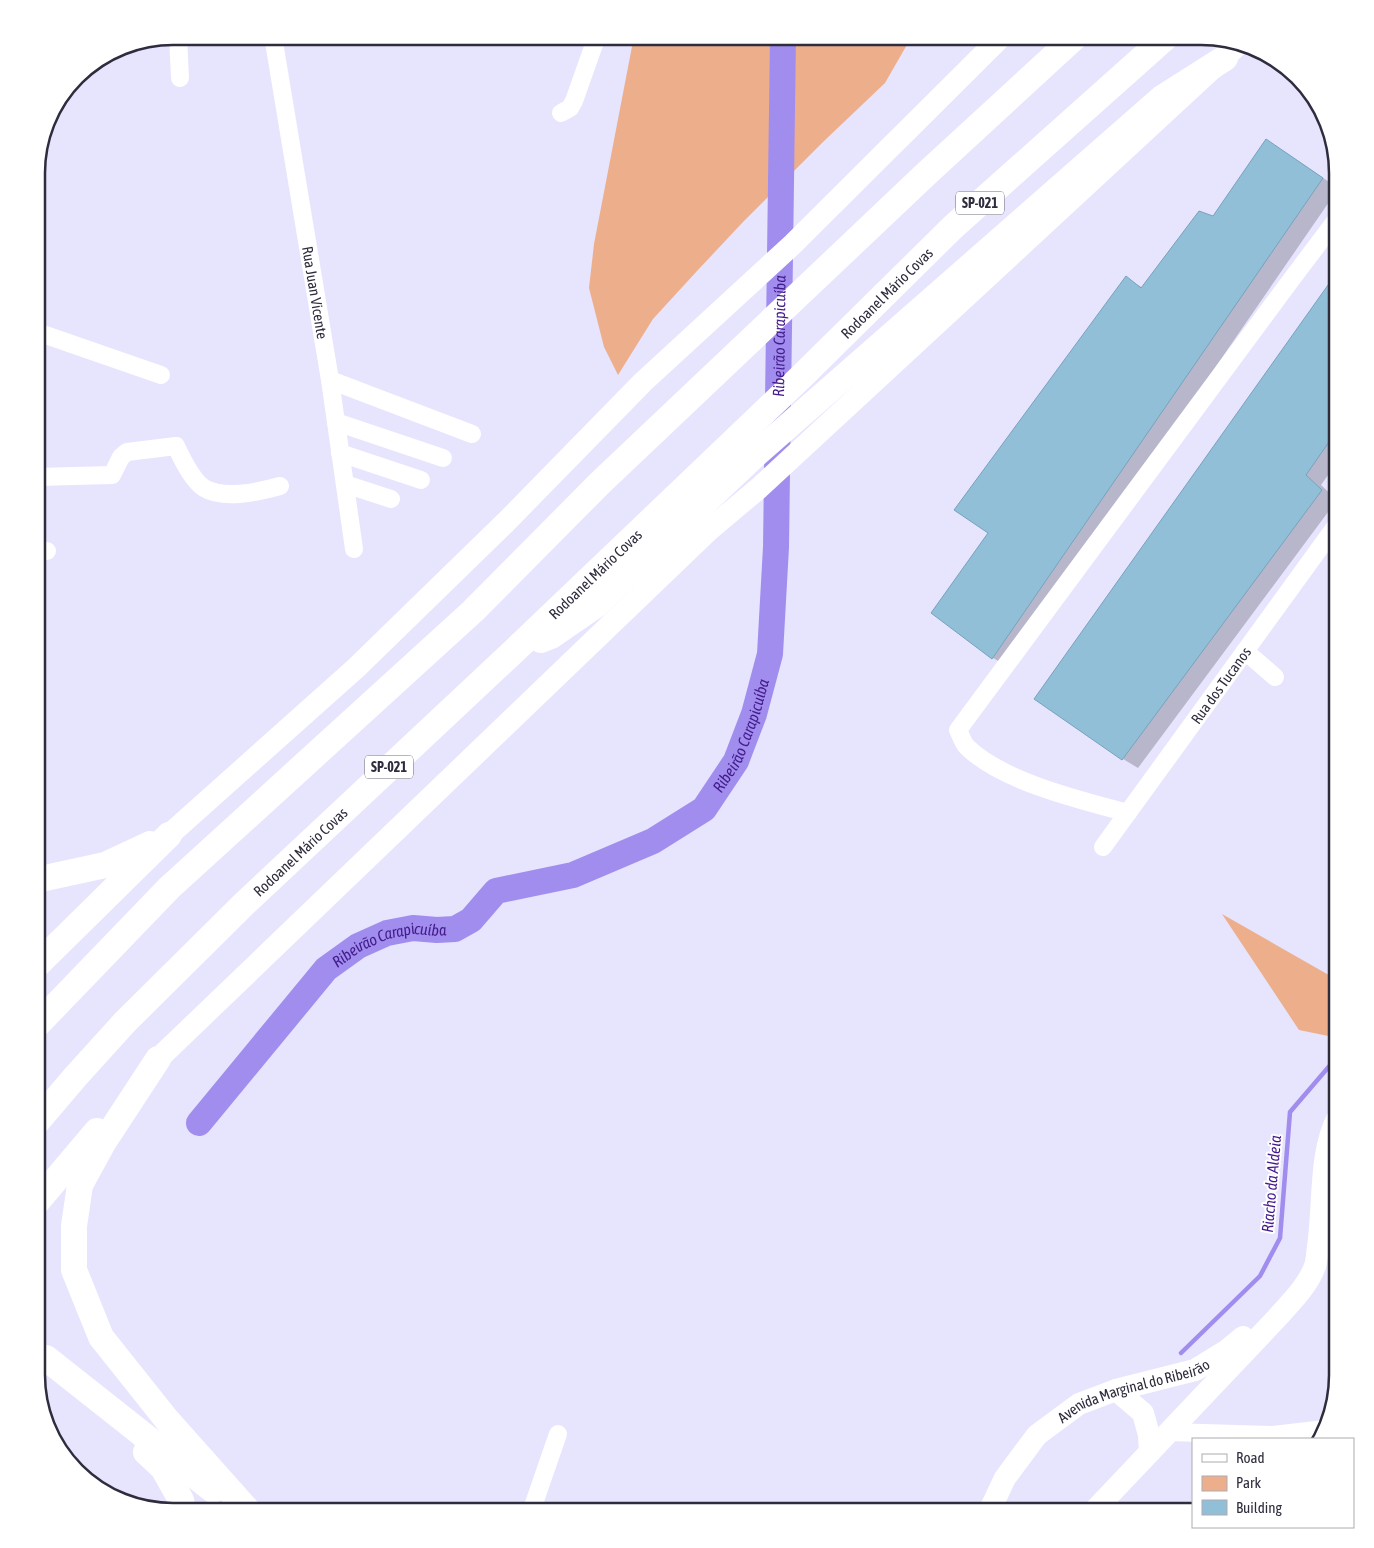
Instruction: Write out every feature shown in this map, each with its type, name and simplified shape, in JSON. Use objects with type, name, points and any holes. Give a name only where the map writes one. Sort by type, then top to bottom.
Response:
[{"type":"highway","points":[[45,1017],[169,888],[473,611],[600,483],[933,167],[1066,45]]},
{"type":"highway","name":"Rodoanel Mário Covas","points":[[45,1112],[125,1022],[244,904],[513,652],[754,422],[953,227],[1156,45]]},
{"type":"highway","points":[[513,652],[551,636],[596,605],[755,455],[1162,98],[1232,51]]},
{"type":"highway","points":[[45,878],[105,865],[169,835]]},
{"type":"highway","points":[[45,957],[169,835]]},
{"type":"highway","points":[[45,1192],[158,1059]]},
{"type":"highway","points":[[158,1059],[103,1143],[80,1185],[74,1226],[74,1270],[101,1337],[167,1420],[241,1503]]},
{"type":"highway","points":[[45,1357],[230,1503]]},
{"type":"highway","points":[[45,1358],[164,1468],[182,1503]]},
{"type":"main road","points":[[169,835],[356,668],[506,522],[643,382],[793,244],[993,45]]},
{"type":"main road","points":[[158,1059],[709,530],[759,488],[1232,51]]},
{"type":"main road","name":"Avenida Marginal do Ribeirão","points":[[1102,1503],[1276,1319],[1300,1291],[1314,1266],[1329,1182]]},
{"type":"main road","name":"Avenida Marginal do Ribeirão","points":[[994,1503],[1005,1478],[1038,1435],[1079,1404],[1116,1390],[1195,1370],[1226,1351],[1300,1291]]},
{"type":"main road","points":[[1116,1390],[1143,1413],[1149,1435],[1150,1452]]},
{"type":"street","points":[[178,45],[180,78]]},
{"type":"street","name":"Rua Juan Vicente","points":[[274,45],[330,380],[354,549]]},
{"type":"street","points":[[561,113],[570,108],[574,101],[594,45]]},
{"type":"street","points":[[1128,813],[1065,796],[1021,780],[987,762],[966,746],[958,730],[1290,280],[1329,230]]},
{"type":"street","points":[[45,335],[161,375]]},
{"type":"street","points":[[330,380],[472,434]]},
{"type":"street","points":[[336,422],[443,458]]},
{"type":"street","points":[[45,477],[112,475],[121,457],[127,452],[176,446],[186,466],[202,487],[217,494],[246,494],[280,486]]},
{"type":"street","points":[[340,453],[421,480]]},
{"type":"street","points":[[345,484],[391,499]]},
{"type":"street","name":"Rua dos Tucanos","points":[[1103,847],[1329,535]]},
{"type":"street","points":[[1244,651],[1275,677]]},
{"type":"street","points":[[1168,1432],[1273,1435],[1316,1430]]},
{"type":"street","points":[[534,1503],[558,1434]]},
{"type":"green space","points":[[632,45],[907,45],[885,83],[743,222],[653,319],[618,375],[604,347],[589,288],[594,244]]},
{"type":"green space","points":[[1222,914],[1329,975],[1329,1036],[1299,1030]]},
{"type":"building","points":[[1266,139],[1323,178],[992,659],[931,613],[988,533],[954,510],[1126,276],[1141,288],[1199,211],[1213,216]]},
{"type":"building","points":[[1329,284],[1329,442],[1306,475],[1322,490],[1122,760],[1034,699]]},
{"type":"waterway","name":"Ribeirão Carapicuíba","points":[[199,1123],[326,969],[358,946],[387,933],[413,928],[455,929],[471,920],[496,891],[573,875],[653,841],[704,809],[736,761],[754,714],[770,654],[776,547],[783,45]]},
{"type":"waterway","name":"Riacho da Aldeia","points":[[1181,1353],[1260,1276],[1280,1238],[1290,1112],[1329,1066]]}]
